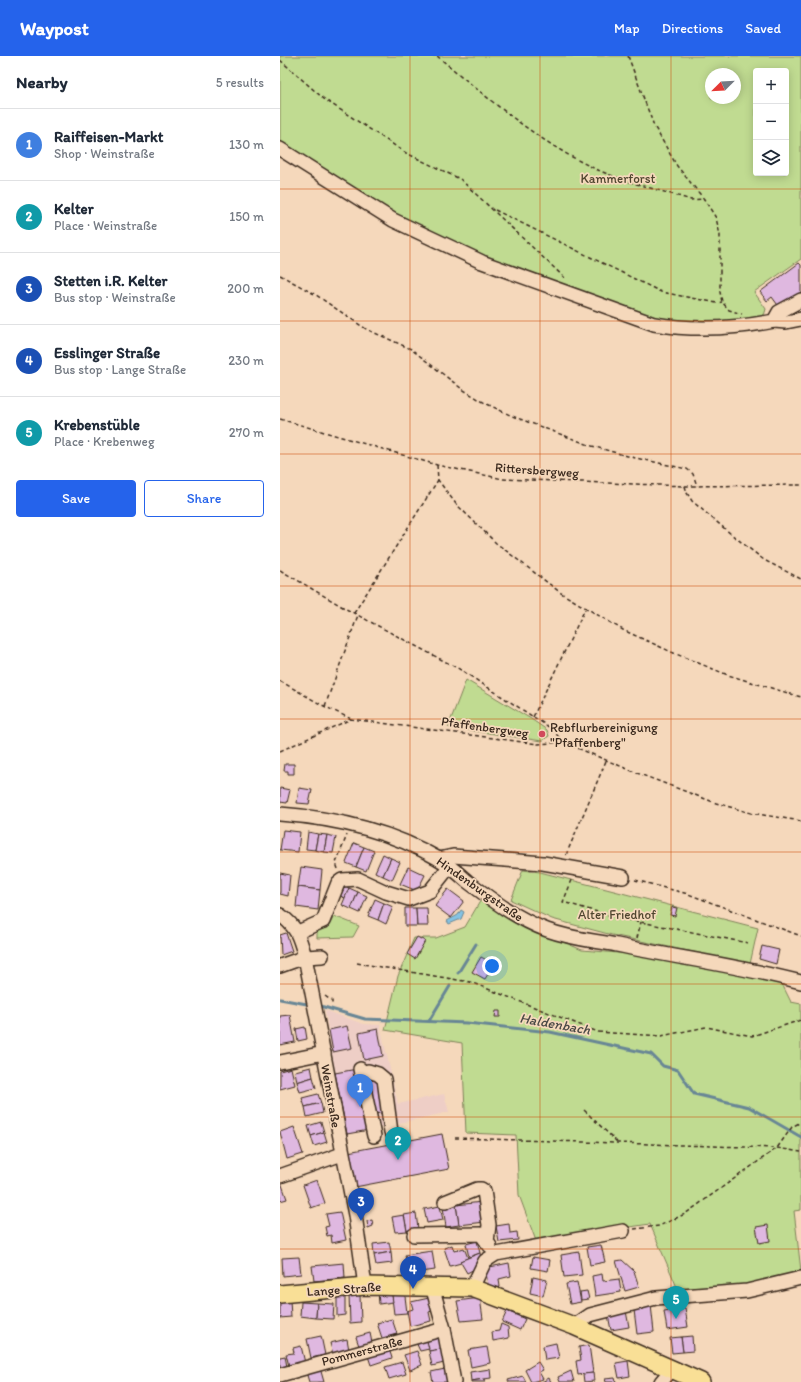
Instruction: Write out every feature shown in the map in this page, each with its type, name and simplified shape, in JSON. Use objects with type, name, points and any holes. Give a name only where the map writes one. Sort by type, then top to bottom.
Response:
[{"type":"main road","name":"Lange Straße","points":[[280,1294],[364,1286],[432,1286],[472,1288],[574,1326],[673,1368],[702,1382]]},
{"type":"street","points":[[280,149],[394,220],[482,262],[654,324],[681,328],[711,329],[738,328],[774,321],[786,322],[801,319]]},
{"type":"street","points":[[774,321],[780,312],[801,300]]},
{"type":"street","name":"Hindenburgstraße","points":[[280,814],[368,828],[398,839],[444,863],[496,903],[517,916],[545,929],[574,939],[754,970],[801,982]]},
{"type":"street","points":[[298,932],[323,922],[338,882],[342,880],[358,880],[386,892],[409,899],[430,891],[444,863],[453,856],[562,866],[623,877]]},
{"type":"street","name":"Weinstraße","points":[[280,915],[289,921],[298,932],[305,957],[314,979],[314,1004],[355,1215],[364,1286]]},
{"type":"street","points":[[280,966],[305,957],[322,956]]},
{"type":"street","points":[[280,1062],[324,1053]]},
{"type":"street","points":[[374,1136],[364,1070],[378,1074],[384,1078],[391,1132]]},
{"type":"street","points":[[280,1176],[342,1154]]},
{"type":"street","points":[[445,1202],[477,1189],[484,1191],[489,1225],[487,1242]]},
{"type":"street","points":[[472,1288],[485,1261],[496,1254],[623,1231]]},
{"type":"street","points":[[414,1235],[481,1234],[496,1254]]},
{"type":"street","points":[[574,1326],[590,1314],[656,1298],[747,1291],[801,1278]]},
{"type":"street","points":[[432,1286],[444,1329],[454,1382]]},
{"type":"street","name":"Pommerstraße","points":[[280,1375],[444,1329]]},
{"type":"street","points":[[661,1382],[673,1368]]},
{"type":"path","points":[[437,56],[494,103],[553,146],[579,160],[599,170],[691,200],[704,199]]},
{"type":"path","points":[[492,208],[661,292],[717,303],[722,302],[720,292],[720,235],[716,218],[704,199],[677,166],[654,126],[628,56]]},
{"type":"path","points":[[280,60],[324,99],[406,153],[460,179],[569,282]]},
{"type":"path","points":[[280,275],[316,295],[366,329],[411,349],[462,389],[484,403],[539,427],[592,446],[631,458],[687,469],[693,474],[697,486]]},
{"type":"path","name":"Rittersbergweg","points":[[280,419],[437,465],[509,479],[685,486],[801,485]]},
{"type":"path","points":[[437,465],[438,480],[456,504],[496,543],[561,593],[585,609],[623,630],[676,654],[728,674],[801,697]]},
{"type":"path","points":[[354,613],[438,480]]},
{"type":"path","points":[[685,486],[692,501],[736,538],[764,560],[801,579]]},
{"type":"path","points":[[280,570],[354,613],[461,670],[552,729],[563,742]]},
{"type":"path","points":[[533,716],[585,609]]},
{"type":"path","points":[[325,706],[358,615]]},
{"type":"path","points":[[280,680],[325,706],[351,718]]},
{"type":"path","points":[[280,751],[351,718]]},
{"type":"path","name":"Pfaffenbergweg","points":[[351,718],[436,728],[538,744],[563,742],[678,790],[716,803],[752,813],[801,821]]},
{"type":"path","points":[[562,866],[606,760]]},
{"type":"path","points":[[336,863],[350,825]]},
{"type":"path","points":[[577,868],[563,902],[641,922],[748,943]]},
{"type":"path","points":[[623,877],[688,894],[801,936]]},
{"type":"path","points":[[635,949],[641,922]]},
{"type":"path","points":[[357,963],[470,982],[598,1032],[662,1036],[706,1027],[752,1036],[801,1020]]},
{"type":"path","points":[[584,1110],[617,1142]]},
{"type":"path","points":[[623,1231],[659,1226],[675,1219],[777,1148],[792,1127],[801,1122]]},
{"type":"path","points":[[455,1138],[777,1148],[801,1152]]},
{"type":"shaded area","points":[[325,1010],[363,1024],[380,1025],[398,1104],[444,1094],[449,1112],[345,1135]]},
{"type":"green space","name":"Kammerforst","points":[[280,56],[801,56],[801,259],[754,292],[766,309],[763,319],[744,323],[665,323],[479,256],[395,215],[280,142]]},
{"type":"green space","points":[[466,680],[531,719],[547,730],[549,736],[542,741],[448,727]]},
{"type":"green space","name":"Alter Friedhof","points":[[523,870],[540,872],[758,928],[750,964],[612,935],[552,919],[511,900]]},
{"type":"green space","points":[[482,898],[522,924],[582,950],[643,955],[780,980],[791,1002],[801,1004],[801,1210],[794,1211],[801,1271],[734,1287],[679,1292],[650,1224],[536,1241],[519,1195],[516,1135],[466,1133],[462,1043],[385,1030],[398,976],[414,938],[436,938],[465,927]]},
{"type":"green space","points":[[334,916],[359,926],[353,937],[317,938],[317,930],[328,928]]},
{"type":"water","points":[[461,910],[464,912],[461,919],[449,924],[447,921],[458,915]]},
{"type":"building","points":[[799,263],[801,265],[801,292],[780,308],[772,297],[767,301],[760,292]]},
{"type":"building","points":[[285,764],[294,764],[294,774],[288,774],[288,771],[284,771]]},
{"type":"building","points":[[280,788],[290,790],[287,803],[280,802]]},
{"type":"building","points":[[299,788],[312,790],[309,804],[297,803]]},
{"type":"building","points":[[283,830],[300,832],[298,852],[280,850]]},
{"type":"building","points":[[308,832],[318,834],[315,850],[306,849]]},
{"type":"building","points":[[318,834],[327,835],[324,852],[315,850]]},
{"type":"building","points":[[327,835],[336,837],[333,853],[324,852]]},
{"type":"building","points":[[354,843],[364,847],[356,867],[346,863]]},
{"type":"building","points":[[364,847],[374,851],[366,871],[356,867]]},
{"type":"building","points":[[383,854],[391,858],[383,876],[375,872]]},
{"type":"building","points":[[391,858],[400,862],[392,880],[383,876]]},
{"type":"building","points":[[301,867],[322,870],[320,890],[298,887]]},
{"type":"building","points":[[408,867],[425,875],[417,891],[400,884]]},
{"type":"building","points":[[280,873],[290,875],[288,896],[280,894]]},
{"type":"building","points":[[345,886],[349,888],[345,898],[340,896]]},
{"type":"building","points":[[298,887],[320,890],[318,910],[296,907]]},
{"type":"building","points":[[349,888],[358,892],[351,909],[342,905]]},
{"type":"building","points":[[448,889],[464,901],[451,918],[435,906]]},
{"type":"building","points":[[358,892],[367,896],[360,913],[351,909]]},
{"type":"building","points":[[375,899],[384,903],[378,920],[368,916]]},
{"type":"building","points":[[384,903],[393,907],[386,924],[378,920]]},
{"type":"building","points":[[672,907],[677,908],[675,916],[670,915]]},
{"type":"building","points":[[405,908],[416,908],[417,926],[405,926]]},
{"type":"building","points":[[416,908],[427,908],[428,926],[417,926]]},
{"type":"building","points":[[286,933],[292,951],[281,955],[280,935]]},
{"type":"building","points":[[417,937],[425,941],[415,959],[407,954]]},
{"type":"building","points":[[762,946],[779,950],[776,964],[759,959]]},
{"type":"building","points":[[481,957],[494,964],[485,979],[472,972]]},
{"type":"building","points":[[496,1011],[500,1011],[500,1017],[495,1017]]},
{"type":"building","points":[[290,1015],[295,1042],[280,1045],[280,1016]]},
{"type":"building","points":[[347,1026],[352,1048],[333,1052],[329,1030]]},
{"type":"building","points":[[305,1027],[307,1039],[298,1041],[296,1029]]},
{"type":"building","points":[[378,1029],[383,1056],[364,1060],[359,1033]]},
{"type":"building","points":[[311,1067],[313,1077],[297,1082],[295,1071]]},
{"type":"building","points":[[291,1068],[295,1085],[280,1089],[280,1071]]},
{"type":"building","points":[[357,1069],[369,1130],[347,1134],[335,1073]]},
{"type":"building","points":[[313,1077],[316,1088],[300,1092],[297,1082]]},
{"type":"building","points":[[382,1078],[388,1112],[374,1114],[367,1081]]},
{"type":"building","points":[[318,1094],[321,1103],[305,1107],[302,1098]]},
{"type":"building","points":[[321,1103],[323,1113],[307,1117],[305,1107]]},
{"type":"building","points":[[321,1122],[324,1132],[311,1136],[308,1126]]},
{"type":"building","points":[[294,1127],[303,1154],[287,1159],[280,1132]]},
{"type":"building","points":[[324,1132],[327,1142],[314,1146],[311,1136]]},
{"type":"building","points":[[442,1134],[449,1169],[355,1187],[348,1152]]},
{"type":"building","points":[[317,1180],[325,1203],[311,1208],[303,1185]]},
{"type":"building","points":[[281,1182],[287,1199],[280,1201],[280,1183]]},
{"type":"building","points":[[482,1202],[485,1222],[459,1225],[456,1205]]},
{"type":"building","points":[[456,1205],[459,1225],[446,1227],[443,1207]]},
{"type":"building","points":[[440,1206],[443,1220],[427,1223],[424,1209]]},
{"type":"building","points":[[340,1212],[346,1240],[332,1243],[331,1235],[327,1236],[325,1227],[329,1226],[326,1214]]},
{"type":"building","points":[[416,1213],[418,1229],[407,1231],[404,1215]]},
{"type":"building","points":[[404,1215],[407,1231],[395,1232],[392,1217]]},
{"type":"building","points":[[372,1220],[373,1226],[368,1228],[367,1221]]},
{"type":"building","points":[[509,1224],[510,1233],[517,1232],[518,1240],[499,1242],[496,1226]]},
{"type":"building","points":[[768,1225],[770,1241],[759,1243],[756,1227]]},
{"type":"building","points":[[477,1241],[480,1253],[469,1257],[466,1244]]},
{"type":"building","points":[[389,1242],[391,1252],[374,1255],[373,1244]]},
{"type":"building","points":[[452,1245],[454,1251],[464,1248],[468,1258],[460,1261],[461,1263],[450,1266],[444,1248]]},
{"type":"building","points":[[601,1245],[605,1262],[590,1265],[587,1247]]},
{"type":"building","points":[[432,1251],[435,1270],[408,1274],[405,1255]]},
{"type":"building","points":[[391,1252],[392,1263],[376,1265],[374,1255]]},
{"type":"building","points":[[579,1252],[582,1275],[564,1277],[561,1255]]},
{"type":"building","points":[[480,1253],[482,1265],[467,1273],[460,1261]]},
{"type":"building","points":[[299,1257],[301,1274],[283,1276],[282,1258]]},
{"type":"building","points":[[533,1257],[550,1260],[548,1271],[531,1268]]},
{"type":"building","points":[[622,1260],[634,1271],[639,1287],[625,1291],[616,1261]]},
{"type":"building","points":[[344,1263],[345,1278],[314,1281],[312,1266]]},
{"type":"building","points":[[509,1263],[511,1276],[499,1279],[500,1287],[489,1290],[485,1268]]},
{"type":"building","points":[[602,1274],[603,1281],[619,1279],[621,1292],[595,1296],[592,1276]]},
{"type":"building","points":[[533,1277],[547,1280],[543,1296],[530,1293]]},
{"type":"building","points":[[577,1282],[581,1302],[570,1304],[566,1284]]},
{"type":"building","points":[[404,1288],[407,1313],[394,1314],[391,1290]]},
{"type":"building","points":[[391,1290],[393,1302],[379,1304],[378,1291]]},
{"type":"building","points":[[587,1291],[589,1299],[581,1300],[580,1292]]},
{"type":"building","points":[[337,1292],[345,1292],[345,1315],[337,1316]]},
{"type":"building","points":[[349,1295],[360,1295],[361,1322],[350,1323]]},
{"type":"building","points":[[429,1298],[432,1311],[429,1312],[431,1321],[410,1326],[407,1311],[413,1309],[411,1302]]},
{"type":"building","points":[[480,1298],[483,1319],[461,1321],[457,1301]]},
{"type":"building","points":[[280,1300],[290,1300],[291,1317],[280,1318]]},
{"type":"building","points":[[301,1302],[317,1303],[316,1318],[300,1316]]},
{"type":"building","points":[[317,1303],[334,1304],[333,1319],[316,1318]]},
{"type":"building","points":[[651,1305],[654,1332],[637,1334],[634,1310],[641,1309],[641,1306]]},
{"type":"building","points":[[685,1308],[688,1327],[667,1330],[664,1311]]},
{"type":"building","points":[[507,1311],[525,1319],[520,1330],[502,1322]]},
{"type":"building","points":[[626,1311],[629,1327],[611,1330],[608,1315]]},
{"type":"building","points":[[392,1319],[397,1334],[382,1338],[377,1323]]},
{"type":"building","points":[[501,1324],[508,1327],[509,1338],[493,1341],[492,1332],[499,1331]]},
{"type":"building","points":[[370,1333],[372,1343],[359,1346],[356,1337]]},
{"type":"building","points":[[439,1335],[441,1349],[429,1351],[426,1337]]},
{"type":"building","points":[[321,1336],[325,1355],[311,1358],[307,1339]]},
{"type":"building","points":[[692,1336],[693,1351],[683,1352],[681,1337]]},
{"type":"building","points":[[426,1337],[429,1349],[420,1351],[415,1340]]},
{"type":"building","points":[[681,1337],[683,1352],[672,1353],[670,1338]]},
{"type":"building","points":[[347,1339],[349,1350],[333,1354],[330,1343]]},
{"type":"building","points":[[556,1343],[559,1358],[545,1360],[543,1346]]},
{"type":"building","points":[[589,1345],[593,1373],[578,1375],[576,1361],[581,1360],[579,1347]]},
{"type":"building","points":[[301,1346],[305,1363],[289,1366],[286,1354],[294,1353],[293,1348]]},
{"type":"building","points":[[388,1346],[392,1358],[371,1365],[367,1353]]},
{"type":"building","points":[[487,1347],[490,1363],[471,1367],[468,1350]]},
{"type":"building","points":[[441,1349],[444,1363],[432,1366],[429,1351]]},
{"type":"building","points":[[417,1351],[422,1365],[410,1370],[404,1355]]},
{"type":"building","points":[[285,1356],[287,1367],[280,1369],[280,1357]]},
{"type":"building","points":[[628,1361],[630,1376],[619,1378],[616,1363]]},
{"type":"building","points":[[402,1362],[406,1374],[389,1379],[385,1367]]},
{"type":"building","points":[[538,1362],[543,1370],[539,1372],[543,1379],[531,1382],[525,1370]]},
{"type":"building","points":[[320,1368],[324,1382],[309,1382],[306,1372]]},
{"type":"building","points":[[445,1369],[447,1382],[433,1382],[431,1372]]},
{"type":"building","points":[[490,1369],[491,1378],[471,1381],[470,1372]]},
{"type":"building","points":[[571,1371],[574,1382],[560,1382],[558,1377]]},
{"type":"building","points":[[593,1373],[594,1381],[584,1382],[583,1374]]},
{"type":"building","points":[[523,1376],[526,1382],[509,1382],[508,1380]]},
{"type":"building","points":[[549,1378],[551,1382],[542,1382]]},
{"type":"building","points":[[615,1378],[616,1382],[606,1382],[605,1379]]},
{"type":"building","points":[[485,1379],[485,1382],[471,1382],[471,1381]]},
{"type":"waterway","points":[[458,973],[476,944]]},
{"type":"waterway","points":[[429,1021],[450,986]]},
{"type":"waterway","name":"Haldenbach","points":[[280,999],[312,1005]]},
{"type":"waterway","name":"Haldenbach","points":[[317,1005],[365,1019],[467,1023],[550,1032],[651,1054],[663,1066],[678,1070],[694,1094],[749,1107],[801,1137]]},
{"type":"place","name":"Rebflurbereinigung \"Pfaffenberg\"","points":[[542,734]]},
{"type":"place","name":"Raiffeisen-Markt","points":[[360,1107]]},
{"type":"place","name":"Kelter","points":[[398,1160]]},
{"type":"place","name":"Stetten i.R. Kelter","points":[[361,1221]]},
{"type":"place","name":"Esslinger Straße","points":[[413,1289]]},
{"type":"place","name":"Krebenstüble","points":[[676,1319]]}]
